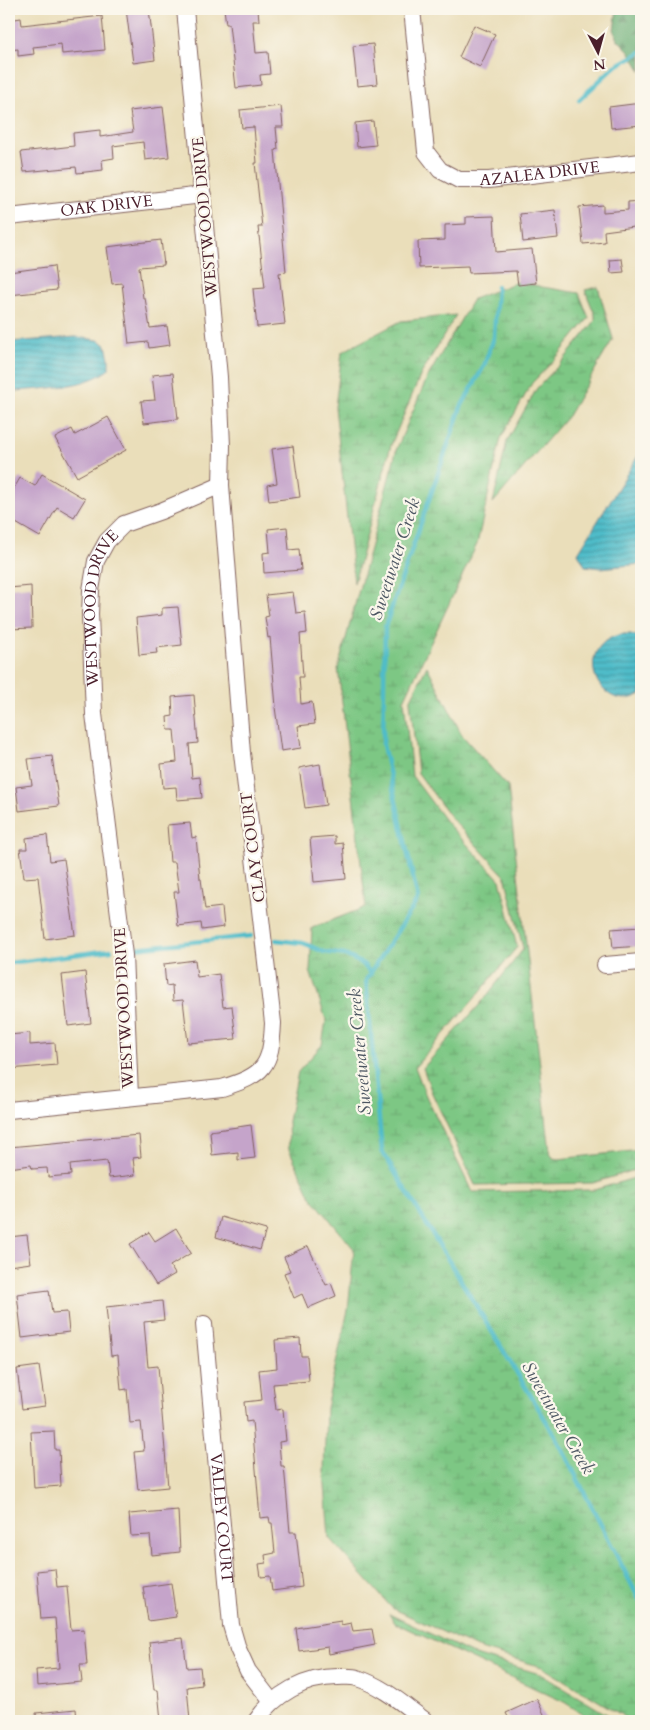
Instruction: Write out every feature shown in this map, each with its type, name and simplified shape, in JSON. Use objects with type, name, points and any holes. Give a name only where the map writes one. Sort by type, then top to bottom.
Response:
[{"type":"street","name":"WESTWOOD DRIVE","points":[[9,1110],[130,1096],[124,956],[94,714],[90,614],[91,590],[96,561],[107,540],[124,524],[161,511],[221,485],[222,446],[219,377],[204,195],[185,9]]},
{"type":"street","name":"AZALEA DRIVE","points":[[414,10],[426,152],[440,170],[459,180],[489,180],[641,162]]},
{"type":"street","name":"OAK DRIVE","points":[[9,217],[204,195]]},
{"type":"street","name":"CLAY COURT","points":[[130,1096],[222,1088],[244,1081],[264,1067],[272,1050],[273,1023],[242,753],[221,485]]},
{"type":"street","points":[[605,965],[641,962]]},
{"type":"street","name":"VALLEY COURT","points":[[204,1324],[232,1626],[238,1649],[248,1671],[272,1702]]},
{"type":"street","points":[[256,1721],[272,1702],[297,1685],[325,1677],[356,1677],[381,1689],[426,1721]]},
{"type":"green space","points":[[617,9],[641,9],[641,71],[629,51],[618,40],[614,30]]},
{"type":"green space","points":[[520,281],[579,293],[589,318],[556,358],[532,383],[501,438],[477,544],[404,700],[412,776],[447,823],[500,880],[517,947],[415,1067],[426,1096],[472,1192],[594,1190],[641,1176],[641,1721],[629,1721],[542,1667],[477,1648],[392,1608],[329,1538],[324,1471],[326,1408],[348,1310],[354,1249],[311,1197],[289,1149],[288,1121],[298,1072],[322,1045],[326,1020],[310,971],[312,928],[366,907],[338,668],[397,448],[427,378],[473,299]]},
{"type":"green space","points":[[598,287],[613,339],[568,416],[493,503],[507,441],[537,388],[561,363],[595,321],[595,315],[585,290]]},
{"type":"green space","points":[[456,315],[421,374],[391,445],[354,583],[335,407],[342,352],[401,321]]},
{"type":"green space","points":[[427,666],[462,735],[508,787],[550,1152],[553,1158],[558,1159],[641,1150],[641,1166],[638,1169],[593,1183],[475,1185],[432,1093],[423,1068],[481,1003],[523,948],[505,876],[451,818],[418,773],[410,701]]},
{"type":"green space","points":[[389,1614],[475,1655],[540,1674],[618,1721],[594,1721],[564,1702],[395,1623]]},
{"type":"water","points":[[76,337],[98,340],[106,345],[109,369],[99,376],[75,384],[9,392],[9,342]]},
{"type":"water","points":[[641,451],[641,564],[601,568],[585,566],[578,553]]},
{"type":"water","points":[[622,634],[631,634],[641,638],[641,694],[626,699],[613,696],[603,689],[596,677],[593,665],[596,652],[606,641]]},
{"type":"building","points":[[126,9],[149,9],[155,60],[133,63]]},
{"type":"building","points":[[224,9],[258,9],[259,21],[253,21],[256,53],[268,52],[270,74],[260,75],[261,85],[236,88],[229,24],[226,24]]},
{"type":"building","points":[[102,16],[105,50],[62,54],[61,44],[33,47],[34,54],[18,56],[18,49],[9,50],[9,20],[21,18],[22,25]]},
{"type":"building","points":[[474,25],[495,34],[480,67],[459,57]]},
{"type":"building","points":[[373,44],[377,84],[357,86],[353,46]]},
{"type":"building","points":[[641,103],[641,125],[611,128],[609,107]]},
{"type":"building","points":[[281,106],[283,127],[276,127],[278,149],[275,150],[286,272],[279,273],[285,324],[257,327],[253,289],[265,288],[258,227],[262,227],[255,163],[257,163],[254,127],[242,128],[240,110]]},
{"type":"building","points":[[163,107],[169,157],[145,160],[143,142],[113,146],[114,158],[102,160],[103,170],[77,173],[76,167],[24,172],[21,152],[74,146],[73,133],[100,130],[100,137],[133,132],[130,111]]},
{"type":"building","points":[[373,121],[376,145],[357,147],[355,123]]},
{"type":"building","points":[[641,201],[641,226],[604,231],[605,242],[583,244],[579,207],[603,205],[603,212],[628,210],[628,202]]},
{"type":"building","points":[[555,210],[558,238],[523,242],[520,214]]},
{"type":"building","points":[[494,216],[496,252],[532,249],[536,283],[518,285],[516,271],[469,273],[468,266],[419,268],[418,241],[445,240],[445,225],[466,224],[466,217]]},
{"type":"building","points":[[161,240],[164,265],[139,267],[143,298],[145,298],[150,328],[167,326],[170,345],[149,348],[148,342],[129,344],[122,283],[112,284],[107,247]]},
{"type":"building","points":[[622,259],[624,272],[611,273],[610,260]]},
{"type":"building","points":[[54,266],[57,290],[9,295],[9,272]]},
{"type":"building","points":[[173,373],[178,419],[144,423],[141,401],[155,400],[152,375]]},
{"type":"building","points":[[108,417],[126,450],[77,477],[55,438],[72,429],[75,435]]},
{"type":"building","points":[[293,446],[300,497],[269,501],[267,485],[277,483],[272,449]]},
{"type":"building","points":[[42,474],[85,499],[74,517],[57,507],[40,537],[9,519],[9,497],[20,478],[35,486]]},
{"type":"building","points":[[287,527],[289,550],[299,549],[301,570],[264,573],[263,553],[270,552],[268,529]]},
{"type":"building","points":[[31,586],[32,628],[9,629],[9,588]]},
{"type":"building","points":[[293,592],[296,613],[305,612],[307,633],[300,634],[303,677],[299,677],[301,704],[312,702],[315,724],[298,726],[301,748],[281,751],[275,707],[270,637],[268,638],[265,617],[269,616],[266,595]]},
{"type":"building","points":[[178,607],[182,645],[156,648],[157,653],[139,655],[136,618],[162,615],[162,608]]},
{"type":"building","points":[[194,695],[198,743],[189,744],[192,778],[200,777],[202,798],[177,800],[176,787],[163,788],[161,764],[177,762],[174,730],[168,730],[167,717],[173,716],[172,697]]},
{"type":"building","points":[[52,756],[59,806],[19,811],[16,787],[32,785],[28,759]]},
{"type":"building","points":[[320,764],[326,805],[305,808],[299,768]]},
{"type":"building","points":[[190,823],[192,838],[196,837],[205,909],[222,907],[224,927],[202,930],[201,923],[178,926],[174,892],[179,892],[175,862],[170,862],[167,825]]},
{"type":"building","points":[[47,835],[50,861],[64,859],[75,935],[45,939],[38,877],[24,878],[20,849],[27,849],[26,838]]},
{"type":"building","points":[[335,836],[335,844],[343,843],[346,879],[314,882],[310,838]]},
{"type":"building","points":[[641,927],[641,946],[613,948],[611,929]]},
{"type":"building","points":[[195,960],[197,977],[219,974],[223,1007],[232,1006],[236,1039],[188,1043],[183,1000],[173,1001],[172,985],[166,986],[164,964]]},
{"type":"building","points":[[85,972],[91,1023],[68,1026],[62,975]]},
{"type":"building","points":[[30,1033],[30,1045],[55,1043],[57,1065],[9,1069],[9,1035]]},
{"type":"building","points":[[251,1125],[255,1158],[238,1160],[238,1152],[212,1155],[210,1131]]},
{"type":"building","points":[[139,1135],[141,1157],[133,1158],[135,1175],[109,1178],[107,1161],[70,1165],[71,1175],[48,1177],[47,1168],[32,1169],[31,1165],[9,1168],[9,1147]]},
{"type":"building","points":[[221,1217],[266,1230],[260,1250],[216,1237]]},
{"type":"building","points":[[176,1228],[191,1253],[170,1266],[175,1274],[156,1285],[130,1244],[149,1232],[155,1241]]},
{"type":"building","points":[[27,1235],[31,1263],[9,1266],[9,1237]]},
{"type":"building","points":[[308,1246],[326,1285],[331,1283],[336,1296],[308,1308],[302,1294],[294,1298],[284,1273],[290,1271],[284,1257]]},
{"type":"building","points":[[49,1290],[52,1313],[67,1312],[69,1332],[22,1338],[17,1294]]},
{"type":"building","points":[[162,1301],[164,1320],[144,1322],[148,1367],[158,1366],[168,1487],[138,1490],[134,1452],[144,1451],[141,1422],[130,1423],[127,1389],[121,1390],[118,1355],[111,1356],[106,1307]]},
{"type":"building","points":[[300,1338],[301,1356],[307,1356],[309,1381],[273,1384],[276,1410],[283,1409],[286,1441],[279,1442],[281,1466],[284,1466],[290,1532],[296,1532],[302,1587],[272,1591],[270,1576],[261,1577],[259,1564],[266,1563],[265,1555],[275,1553],[272,1523],[270,1523],[269,1517],[260,1518],[252,1421],[246,1422],[244,1402],[262,1400],[259,1370],[277,1368],[275,1340]]},
{"type":"building","points":[[39,1366],[45,1406],[22,1409],[17,1369]]},
{"type":"building","points":[[54,1431],[55,1450],[59,1450],[61,1486],[34,1488],[31,1432]]},
{"type":"building","points":[[178,1510],[180,1552],[152,1555],[150,1535],[131,1536],[129,1514]]},
{"type":"building","points":[[55,1569],[57,1587],[67,1586],[71,1630],[84,1629],[87,1665],[80,1665],[82,1682],[37,1686],[36,1670],[59,1668],[55,1618],[41,1619],[37,1571]]},
{"type":"building","points":[[171,1583],[176,1617],[148,1621],[143,1587]]},
{"type":"building","points":[[341,1621],[341,1625],[351,1623],[353,1631],[372,1629],[375,1645],[329,1654],[328,1647],[299,1651],[296,1628]]},
{"type":"building","points":[[183,1638],[187,1668],[200,1667],[202,1685],[187,1687],[190,1721],[161,1721],[158,1690],[154,1690],[149,1642]]},
{"type":"building","points":[[537,1699],[547,1721],[510,1721],[506,1713]]},
{"type":"building","points":[[76,1709],[77,1721],[37,1721],[36,1713]]},
{"type":"waterway","name":"Sweetwater Creek","points":[[579,100],[614,67],[641,52]]},
{"type":"waterway","name":"Sweetwater Creek","points":[[497,287],[494,337],[484,366],[461,407],[385,627],[383,745],[418,899],[366,980],[382,1151],[556,1437],[641,1603]]},
{"type":"waterway","points":[[135,948],[251,936]]},
{"type":"waterway","points":[[276,940],[303,943],[324,952],[345,955],[363,964],[371,974]]},
{"type":"waterway","points":[[9,963],[111,950]]}]
